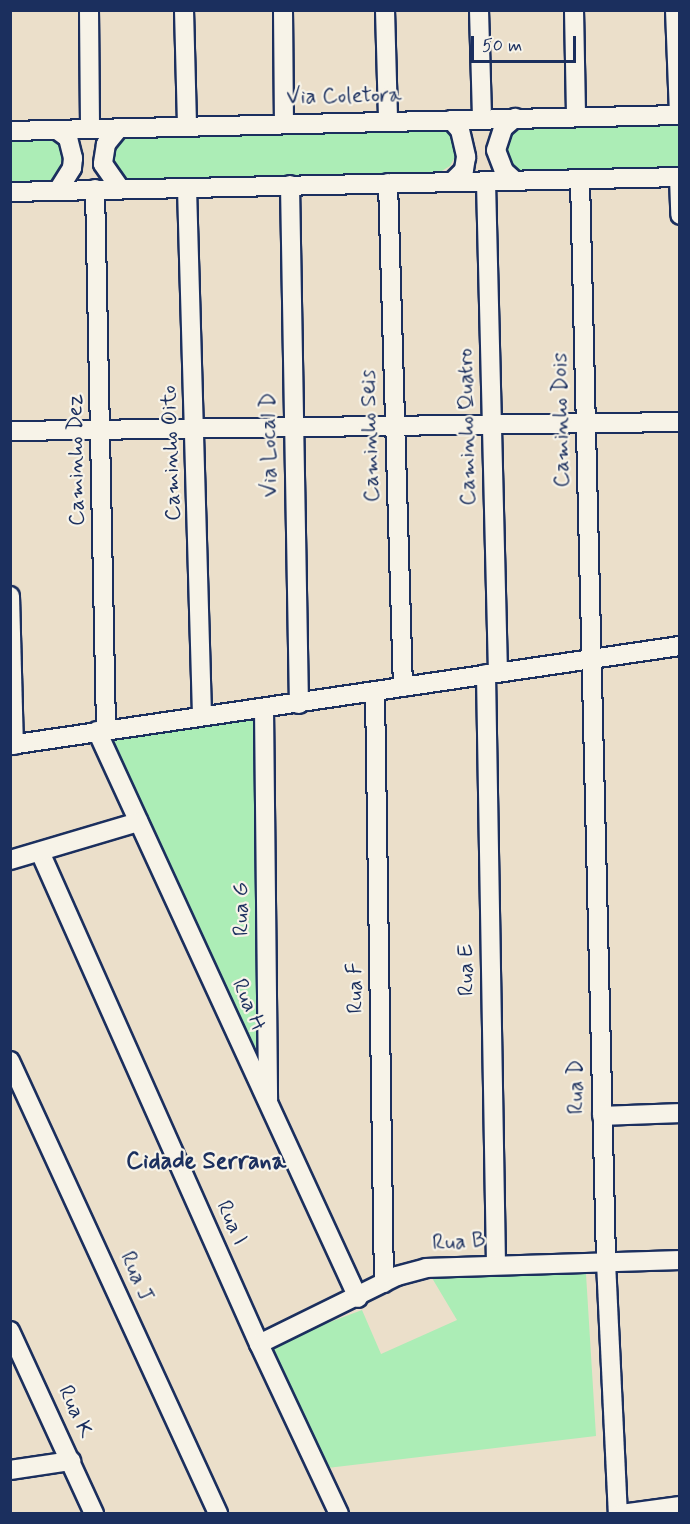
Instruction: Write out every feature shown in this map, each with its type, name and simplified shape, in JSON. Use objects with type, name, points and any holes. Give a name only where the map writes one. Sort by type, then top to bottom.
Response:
[{"type":"street","points":[[89,10],[90,129]]},
{"type":"street","points":[[184,10],[187,126]]},
{"type":"street","points":[[283,10],[284,122]]},
{"type":"street","points":[[385,10],[388,119]]},
{"type":"street","points":[[479,10],[482,118]]},
{"type":"street","points":[[574,10],[576,115]]},
{"type":"street","points":[[675,10],[679,114]]},
{"type":"street","name":"Via Coletora","points":[[10,131],[388,119],[451,120],[679,114]]},
{"type":"street","points":[[514,181],[504,171],[496,150],[503,128],[515,118]]},
{"type":"street","points":[[451,120],[460,130],[466,157],[464,170],[453,181]]},
{"type":"street","points":[[119,128],[106,144],[102,164],[120,188]]},
{"type":"street","points":[[57,130],[68,138],[73,158],[72,168],[58,190]]},
{"type":"street","points":[[10,192],[679,177],[680,215]]},
{"type":"street","name":"Caminho Dois","points":[[580,180],[592,658]]},
{"type":"street","name":"Caminho Quatro","points":[[486,182],[492,422],[492,673]]},
{"type":"street","name":"Caminho Seis","points":[[388,183],[403,687]]},
{"type":"street","name":"Via Local D","points":[[290,185],[299,704]]},
{"type":"street","name":"Caminho Oito","points":[[188,188],[202,716]]},
{"type":"street","name":"Caminho Dez","points":[[95,189],[100,430],[102,730]]},
{"type":"street","points":[[10,431],[492,422],[680,422]]},
{"type":"street","points":[[10,596],[12,745],[680,646]]},
{"type":"street","name":"Rua D","points":[[592,658],[606,1262],[620,1514]]},
{"type":"street","name":"Rua E","points":[[492,673],[496,1264]]},
{"type":"street","name":"Rua F","points":[[375,692],[384,1283]]},
{"type":"street","name":"Rua G","points":[[264,709],[268,1107]]},
{"type":"street","name":"Rua H","points":[[102,730],[138,822],[358,1298]]},
{"type":"street","points":[[10,860],[138,822]]},
{"type":"street","name":"Rua I","points":[[40,852],[259,1344],[339,1514]]},
{"type":"street","name":"Rua J","points":[[10,1061],[218,1514]]},
{"type":"street","points":[[602,1116],[680,1113]]},
{"type":"street","name":"Rua B","points":[[259,1344],[358,1298],[384,1283],[426,1268],[680,1260]]},
{"type":"street","name":"Rua K","points":[[10,1331],[94,1514]]},
{"type":"street","points":[[10,1470],[71,1461]]},
{"type":"street","points":[[620,1514],[680,1506]]},
{"type":"green space","points":[[679,120],[679,170],[518,174],[504,157],[506,132],[515,124]]},
{"type":"green space","points":[[441,127],[452,134],[455,157],[450,166],[435,175],[127,183],[110,169],[116,138],[127,132]]},
{"type":"green space","points":[[52,137],[64,150],[58,172],[50,181],[11,183],[11,138]]},
{"type":"green space","points":[[254,714],[264,1086],[103,734]]},
{"type":"green space","points":[[586,1274],[596,1436],[319,1469],[269,1345],[362,1310],[381,1354],[457,1320],[432,1278]]},
{"type":"district","name":"Cidade Serrana","points":[[206,1162]]}]
